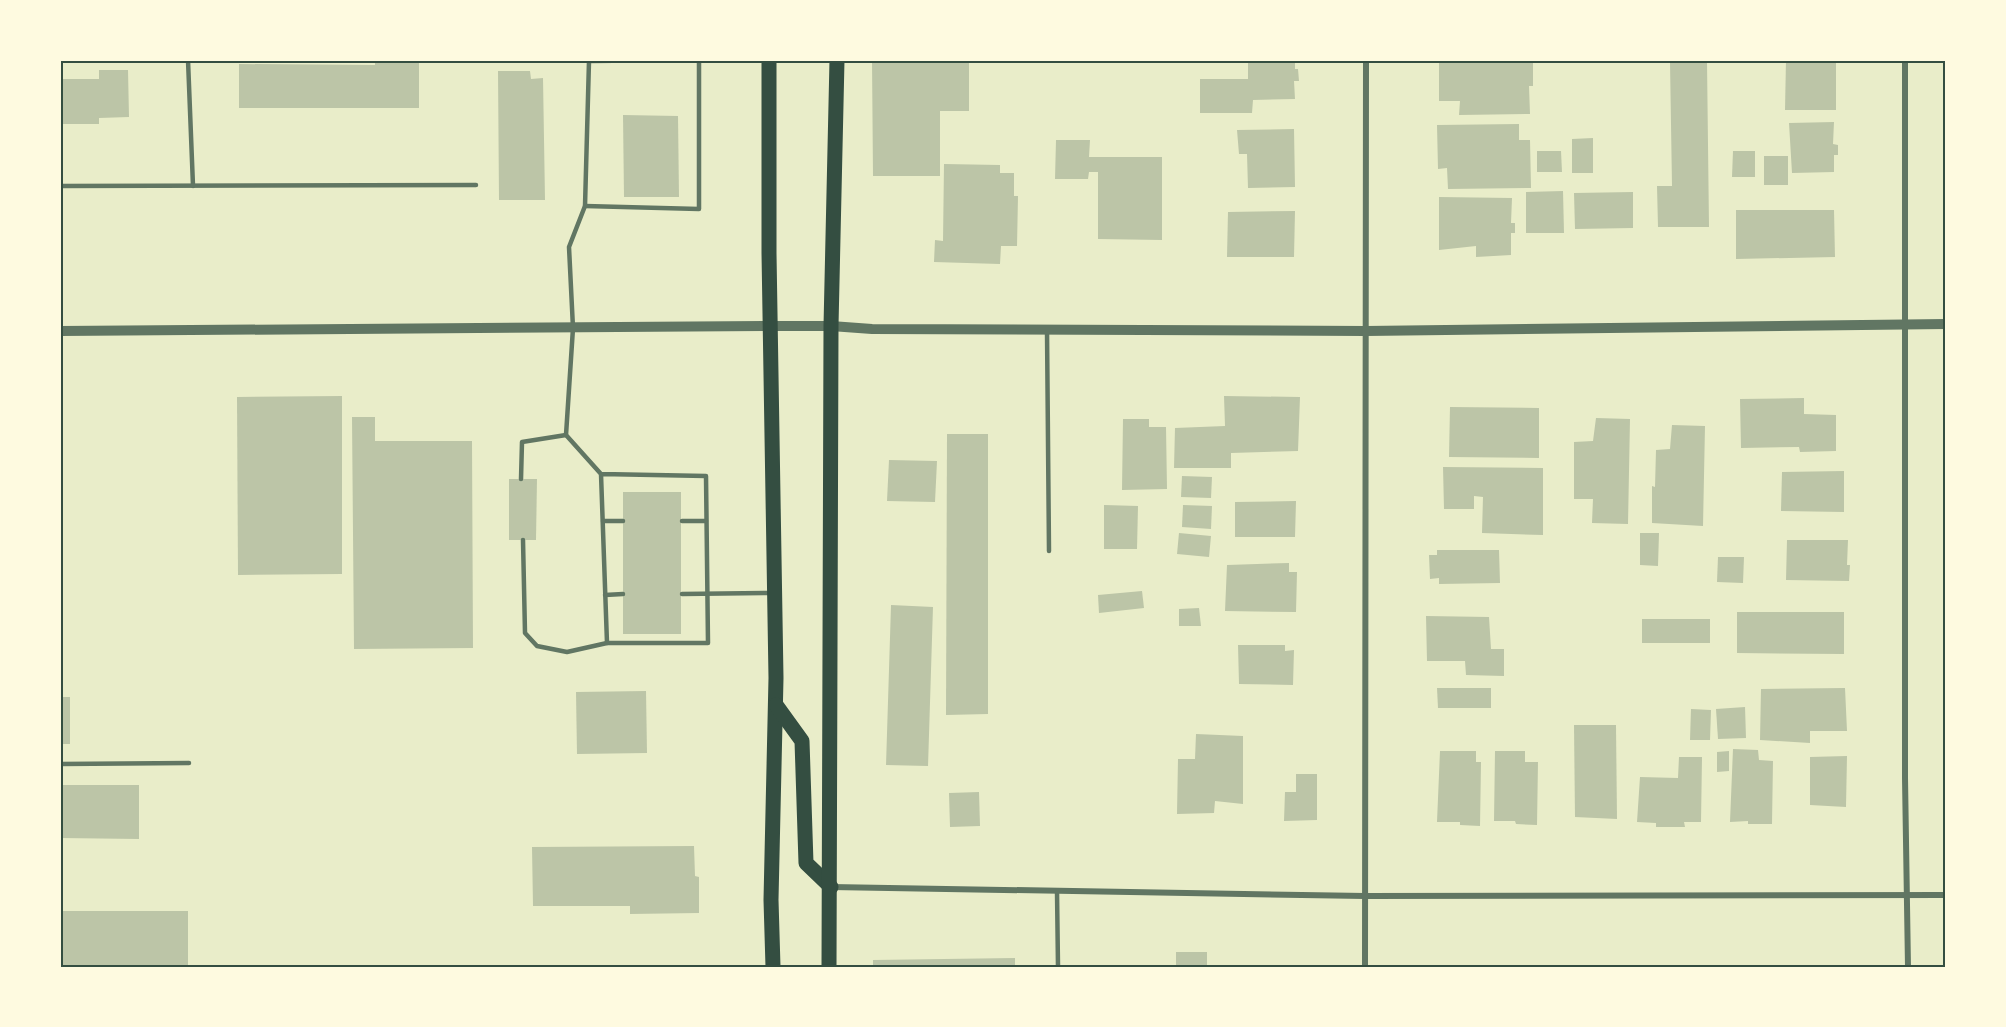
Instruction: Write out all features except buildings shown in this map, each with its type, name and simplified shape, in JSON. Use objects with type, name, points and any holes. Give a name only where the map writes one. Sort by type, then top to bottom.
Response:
[{"type":"main road","points":[[769,60],[776,705],[771,900],[773,967]]},
{"type":"main road","points":[[829,967],[831,326],[837,60]]},
{"type":"main road","points":[[776,705],[802,741],[806,863],[831,887]]},
{"type":"street","points":[[1365,967],[1366,60]]},
{"type":"street","points":[[1905,60],[1905,778],[1908,967]]},
{"type":"street","points":[[60,331],[831,326],[872,329],[1366,331],[1946,324]]},
{"type":"street","points":[[831,887],[1365,896],[1946,895]]},
{"type":"lane","points":[[188,60],[193,186]]},
{"type":"lane","points":[[607,643],[601,474],[566,435],[573,328],[569,247],[585,206],[589,61],[688,60]]},
{"type":"lane","points":[[585,206],[699,210],[699,60]]},
{"type":"lane","points":[[60,186],[476,185]]},
{"type":"lane","points":[[1047,330],[1049,551]]},
{"type":"lane","points":[[521,479],[522,442],[566,435]]},
{"type":"lane","points":[[523,540],[525,633],[537,646],[567,652],[607,643],[708,643],[706,476],[601,474]]},
{"type":"lane","points":[[682,521],[706,520]]},
{"type":"lane","points":[[603,521],[623,521]]},
{"type":"lane","points":[[682,594],[774,593]]},
{"type":"lane","points":[[605,595],[623,594]]},
{"type":"lane","points":[[60,764],[189,764]]},
{"type":"lane","points":[[1057,891],[1058,967]]}]
